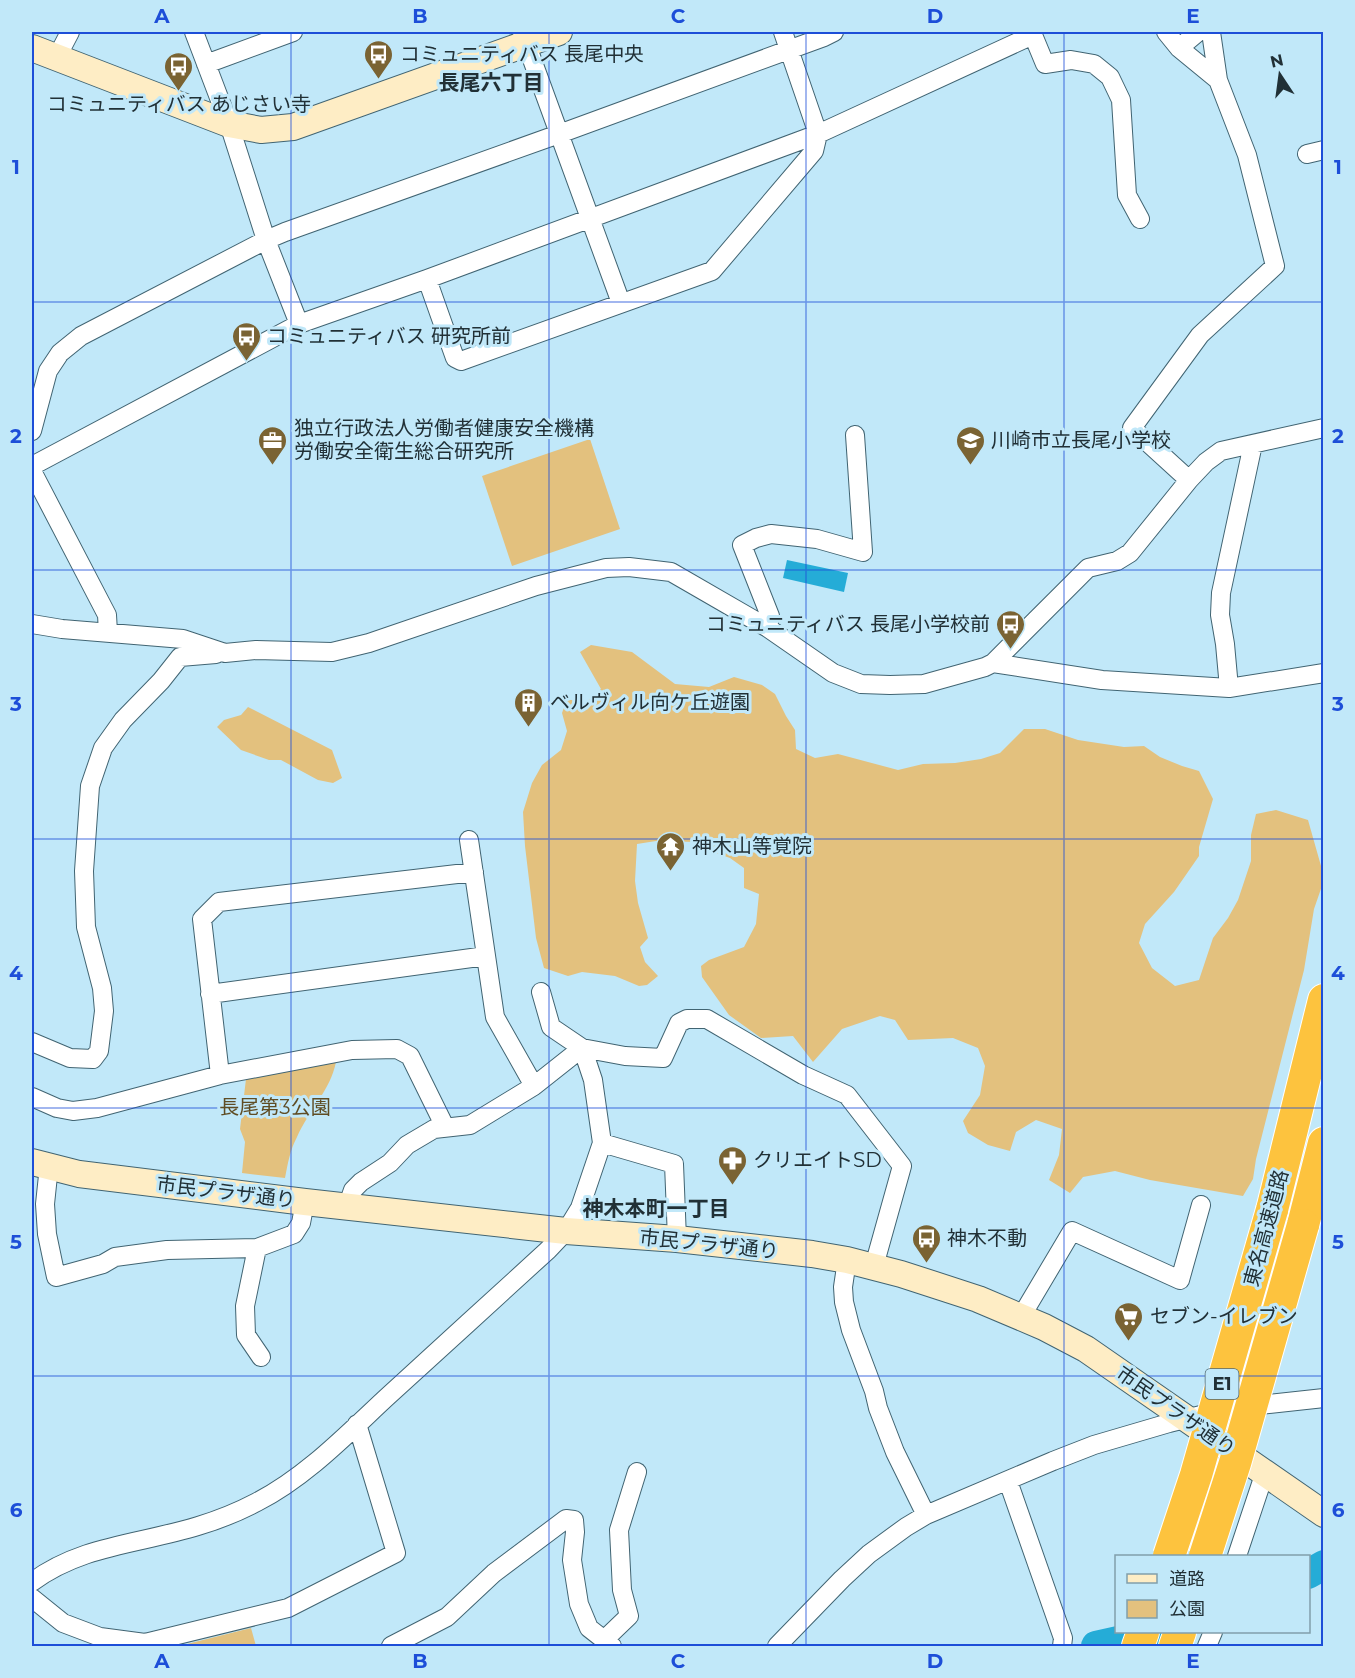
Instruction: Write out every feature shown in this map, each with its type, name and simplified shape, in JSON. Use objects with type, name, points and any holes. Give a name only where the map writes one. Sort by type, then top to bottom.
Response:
[{"type":"highway","name":"東名高速道路","points":[[1170,1555],[1196,1475],[1272,1210],[1323,1000]]},
{"type":"highway","name":"東名高速道路","points":[[1206,1555],[1235,1463],[1303,1225],[1323,1143]]},
{"type":"street","points":[[57,57],[70,32]]},
{"type":"street","points":[[194,32],[229,124],[267,240],[299,324]]},
{"type":"street","points":[[206,64],[293,32]]},
{"type":"street","points":[[32,48],[229,124],[261,130],[293,128],[524,37],[560,32]]},
{"type":"street","points":[[427,279],[455,358],[461,361],[712,271],[814,151],[818,134],[783,32]]},
{"type":"street","points":[[32,431],[40,373],[60,353],[81,336],[267,240],[834,32]]},
{"type":"street","points":[[1166,32],[1179,48],[1218,80]]},
{"type":"street","points":[[1179,48],[1198,32]]},
{"type":"street","points":[[1189,480],[1132,428],[1200,335],[1275,266],[1247,154],[1218,80],[1211,32]]},
{"type":"street","points":[[32,466],[299,324],[818,134],[1032,33],[1045,64],[1071,60],[1094,64],[1110,77],[1121,100],[1127,195],[1140,219]]},
{"type":"street","points":[[524,37],[621,303]]},
{"type":"street","points":[[32,1042],[70,1058],[93,1059],[99,1051],[104,1011],[102,988],[86,927],[84,871],[90,786],[103,748],[123,720],[161,681],[180,657],[256,650],[332,652],[369,643],[536,586],[606,568],[629,567],[671,572],[768,628],[833,673],[861,684],[924,684],[993,663],[1088,568],[1117,561],[1130,554],[1189,480],[1206,462],[1221,451],[1323,428]]},
{"type":"street","points":[[768,628],[770,616],[742,544],[771,534],[817,539],[864,552],[855,435]]},
{"type":"street","points":[[1229,688],[1226,644],[1220,615],[1221,593],[1252,444]]},
{"type":"street","points":[[32,471],[107,615],[108,632]]},
{"type":"street","points":[[32,624],[62,629],[183,639],[225,653]]},
{"type":"street","points":[[993,663],[1102,680],[1229,688],[1323,673]]},
{"type":"street","points":[[469,840],[495,1017],[534,1086]]},
{"type":"street","points":[[220,1075],[201,919],[219,902],[474,872]]},
{"type":"street","points":[[210,994],[486,956]]},
{"type":"street","points":[[541,993],[551,1027],[582,1048],[625,1056],[663,1058],[678,1023],[687,1019],[707,1019],[803,1075],[847,1095],[902,1166],[874,1266]]},
{"type":"street","points":[[347,1207],[353,1190],[390,1163],[407,1145],[434,1129],[470,1125],[534,1086],[582,1048]]},
{"type":"street","points":[[32,1582],[47,1571],[86,1553],[198,1526],[257,1502],[284,1486],[308,1468],[548,1250],[566,1231],[580,1208],[602,1143],[593,1080],[582,1048]]},
{"type":"street","points":[[32,1097],[57,1108],[73,1111],[98,1108],[220,1075],[352,1050],[397,1049],[410,1056],[445,1127]]},
{"type":"street","points":[[602,1143],[674,1164],[677,1239]]},
{"type":"street","points":[[40,1164],[47,1234],[56,1276],[103,1264],[115,1257],[125,1255],[167,1250],[257,1248],[294,1234],[301,1223],[306,1202]]},
{"type":"street","name":"市民プラザ通り","points":[[40,1164],[79,1174],[306,1202],[566,1231],[677,1239],[812,1254],[874,1266],[978,1299],[1086,1349],[1323,1514]]},
{"type":"street","points":[[1021,1317],[1072,1231],[1180,1280],[1201,1205]]},
{"type":"street","points":[[257,1248],[245,1306],[246,1335],[261,1357]]},
{"type":"street","points":[[847,1260],[843,1287],[851,1330],[895,1452],[926,1515]]},
{"type":"street","points":[[777,1647],[869,1554],[926,1515],[1094,1445],[1187,1418],[1250,1406],[1323,1398]]},
{"type":"street","points":[[32,1598],[63,1623],[72,1627],[100,1637],[146,1645],[288,1608],[396,1553],[357,1424]]},
{"type":"street","points":[[391,1647],[447,1617],[494,1574],[566,1519],[574,1520],[572,1560],[579,1604],[589,1628],[608,1643],[629,1616],[622,1590],[619,1530],[637,1472]]},
{"type":"street","points":[[1238,1555],[1265,1472]]},
{"type":"street","points":[[1008,1481],[1063,1642]]},
{"type":"street","points":[[1207,1647],[1213,1633]]},
{"type":"green space","points":[[590,439],[620,529],[512,566],[482,476]]},
{"type":"green space","points":[[591,645],[632,652],[675,684],[709,687],[734,677],[762,685],[775,694],[795,730],[796,749],[815,758],[838,754],[898,770],[923,764],[955,763],[1000,753],[1024,729],[1045,729],[1078,740],[1124,747],[1144,746],[1160,757],[1199,771],[1213,799],[1199,847],[1199,856],[1174,892],[1145,924],[1139,943],[1152,968],[1175,986],[1199,980],[1213,938],[1238,900],[1251,861],[1251,835],[1256,814],[1276,810],[1308,820],[1323,873],[1323,883],[1314,909],[1304,970],[1256,1159],[1253,1179],[1243,1196],[1150,1180],[1115,1171],[1083,1177],[1070,1193],[1049,1180],[1059,1155],[1062,1129],[1036,1120],[1016,1132],[1010,1151],[988,1145],[968,1133],[963,1121],[980,1095],[985,1066],[978,1048],[953,1038],[908,1040],[895,1020],[880,1016],[842,1029],[813,1062],[793,1036],[761,1038],[729,1015],[702,977],[701,966],[709,960],[744,947],[756,924],[759,894],[744,888],[744,868],[730,858],[710,851],[696,842],[656,841],[637,844],[635,881],[638,903],[648,938],[640,947],[645,962],[658,976],[647,985],[639,986],[615,976],[582,972],[568,976],[544,968],[536,938],[523,812],[532,783],[542,765],[561,750],[567,731],[562,713],[567,699],[585,703],[601,689],[580,652]]},
{"type":"green space","points":[[248,707],[332,750],[342,778],[333,783],[318,780],[281,760],[269,760],[241,750],[217,727],[224,720],[241,715]]},
{"type":"green space","name":"長尾第3公園","points":[[336,1062],[329,1082],[295,1142],[285,1178],[242,1173],[245,1142],[240,1129],[246,1079]]},
{"type":"green space","points":[[251,1628],[256,1646],[179,1646]]},
{"type":"water","points":[[787,560],[848,573],[844,592],[783,578]]},
{"type":"waterway","points":[[1310,1573],[1324,1565]]},
{"type":"waterway","points":[[1096,1646],[1154,1633]]},
{"type":"place","name":"コミュニティバス 長尾中央","points":[[379,80]]},
{"type":"place","name":"コミュニティバス あじさい寺","points":[[179,92]]},
{"type":"place","name":"コミュニティバス 研究所前","points":[[246,362]]},
{"type":"place","name":"独立行政法人労働者健康安全機構 労働安全衛生総合研究所","points":[[273,466]]},
{"type":"place","name":"川崎市立長尾小学校","points":[[970,466]]},
{"type":"place","name":"コミュニティバス 長尾小学校前","points":[[1011,650]]},
{"type":"place","name":"ベルヴィル向ケ丘遊園","points":[[529,728]]},
{"type":"place","name":"神木山等覚院","points":[[671,872]]},
{"type":"place","name":"クリエイトSD","points":[[732,1186]]},
{"type":"place","name":"神木不動","points":[[926,1264]]},
{"type":"place","name":"セブン-イレブン","points":[[1129,1342]]},
{"type":"district","name":"長尾六丁目","points":[[491,82]]},
{"type":"district","name":"神木本町一丁目","points":[[656,1208]]}]
